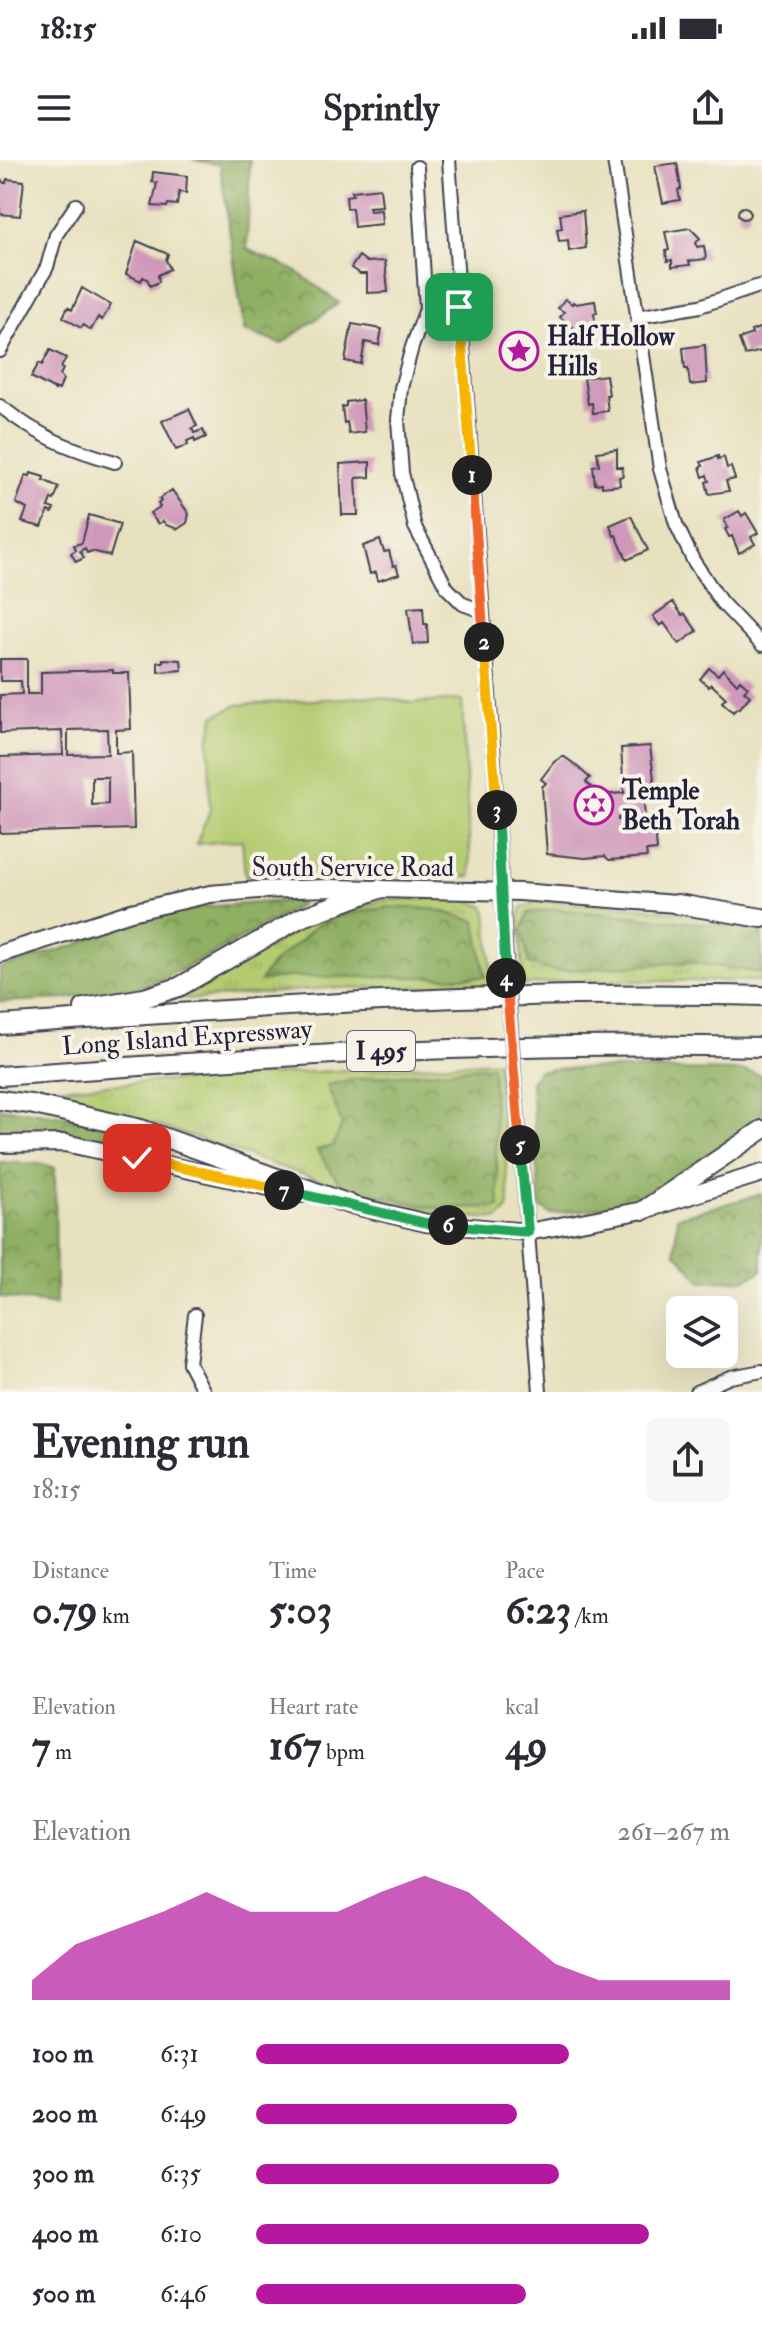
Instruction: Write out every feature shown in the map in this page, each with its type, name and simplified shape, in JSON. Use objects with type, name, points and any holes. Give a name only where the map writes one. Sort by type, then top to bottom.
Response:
[{"type":"highway","points":[[0,1018],[144,998],[179,987],[300,918],[379,889]]},
{"type":"highway","points":[[677,904],[762,918]]},
{"type":"highway","name":"Long Island Expressway","points":[[0,1025],[420,998],[762,996]]},
{"type":"highway","name":"Long Island Expressway","points":[[0,1076],[422,1049],[762,1047]]},
{"type":"highway","points":[[0,1100],[141,1129],[349,1204]]},
{"type":"highway","points":[[644,1210],[762,1130]]},
{"type":"main road","name":"South Service Road","points":[[0,954],[131,912],[210,894],[287,889],[501,891],[762,909]]},
{"type":"main road","points":[[0,1144],[65,1143],[426,1223],[528,1232],[644,1210],[762,1173]]},
{"type":"street","points":[[449,160],[507,980],[540,1392]]},
{"type":"street","points":[[614,160],[660,469],[676,524],[693,560],[721,602],[762,645]]},
{"type":"street","points":[[417,167],[426,309],[401,388],[398,420],[402,473],[415,527],[447,588],[463,604],[482,611]]},
{"type":"street","points":[[0,351],[47,267],[56,235],[76,205]]},
{"type":"street","points":[[637,317],[700,306],[762,285]]},
{"type":"street","points":[[426,309],[459,307]]},
{"type":"street","points":[[0,406],[40,434],[70,449],[115,462]]},
{"type":"street","points":[[195,1315],[189,1363],[204,1392]]},
{"type":"street","points":[[696,1392],[730,1377],[762,1371]]},
{"type":"green space","points":[[193,160],[250,160],[247,249],[296,271],[339,303],[281,344],[244,331],[220,165]]},
{"type":"green space","points":[[373,696],[413,703],[462,700],[471,877],[427,874],[245,875],[242,840],[196,844],[210,810],[209,741],[214,716],[237,705]]},
{"type":"green space","points":[[450,897],[472,899],[487,911],[493,987],[329,988],[194,999],[176,997],[238,966],[307,924],[379,901]]},
{"type":"green space","points":[[297,900],[301,905],[150,985],[65,999],[0,1002],[0,968],[79,944],[103,931],[135,920],[201,907]]},
{"type":"green space","points":[[533,901],[641,907],[762,924],[762,981],[570,981],[524,985],[519,916],[522,908]]},
{"type":"green space","points":[[389,907],[433,909],[476,921],[485,977],[286,977],[260,982],[277,960],[320,924],[339,916]]},
{"type":"green space","points":[[554,909],[762,929],[762,973],[689,962],[554,971],[529,964],[522,930],[528,913]]},
{"type":"green space","points":[[497,1061],[509,1201],[508,1209],[498,1219],[442,1215],[356,1193],[98,1107],[30,1091],[33,1089]]},
{"type":"green space","points":[[492,1066],[499,1207],[433,1208],[341,1185],[317,1150],[333,1146],[342,1124],[327,1085],[358,1079]]},
{"type":"green space","points":[[564,1068],[745,1071],[762,1075],[762,1117],[650,1195],[618,1205],[551,1214],[540,1207],[531,1081],[538,1071]]},
{"type":"green space","points":[[0,1108],[86,1120],[135,1138],[118,1140],[0,1131]]},
{"type":"green space","points":[[0,1162],[43,1164],[55,1168],[56,1305],[0,1297]]},
{"type":"green space","points":[[762,1194],[762,1271],[744,1280],[702,1281],[675,1252],[677,1217]]},
{"type":"building","points":[[677,163],[680,200],[663,203],[655,166]]},
{"type":"building","points":[[153,172],[187,176],[186,193],[179,192],[177,205],[152,206],[157,183],[152,182]]},
{"type":"building","points":[[0,178],[4,183],[7,179],[24,181],[20,216],[0,214]]},
{"type":"building","points":[[380,188],[382,206],[369,207],[370,211],[381,210],[382,224],[354,227],[352,208],[347,208],[346,196],[353,195],[352,191]]},
{"type":"building","points":[[744,207],[750,213],[744,219],[738,213]]},
{"type":"building","points":[[583,211],[586,248],[569,251],[568,240],[559,241],[557,229],[562,228],[560,214]]},
{"type":"building","points":[[690,228],[700,238],[697,247],[704,246],[706,259],[672,267],[672,260],[667,261],[666,251],[669,250],[665,232]]},
{"type":"building","points":[[137,241],[168,254],[166,260],[170,269],[158,275],[159,282],[150,286],[143,277],[141,281],[126,274]]},
{"type":"building","points":[[359,256],[367,262],[385,261],[388,292],[367,293],[367,274],[360,274],[351,268]]},
{"type":"building","points":[[82,288],[111,305],[102,320],[98,317],[91,330],[63,317],[68,307],[72,310]]},
{"type":"building","points":[[565,299],[572,304],[595,301],[597,337],[581,340],[580,335],[574,336],[573,327],[560,317],[564,312],[558,308]]},
{"type":"building","points":[[352,324],[382,329],[379,345],[365,342],[361,364],[345,361]]},
{"type":"building","points":[[762,327],[762,351],[745,355],[739,339]]},
{"type":"building","points":[[705,345],[707,383],[690,385],[683,348]]},
{"type":"building","points":[[50,350],[66,358],[61,368],[63,379],[59,390],[31,377]]},
{"type":"building","points":[[606,375],[608,411],[593,413],[592,403],[588,404],[584,378]]},
{"type":"building","points":[[362,400],[365,432],[349,434],[342,407],[346,406],[346,402]]},
{"type":"building","points":[[189,409],[197,426],[192,428],[194,433],[203,430],[206,437],[195,442],[194,438],[187,441],[188,445],[176,450],[162,421]]},
{"type":"building","points":[[617,449],[617,467],[622,467],[623,476],[619,477],[620,485],[602,487],[602,483],[595,484],[593,466],[599,465],[597,452]]},
{"type":"building","points":[[718,456],[718,459],[724,457],[735,479],[726,481],[729,491],[709,494],[706,482],[709,481],[707,475],[703,477],[701,462]]},
{"type":"building","points":[[370,462],[370,477],[356,478],[358,515],[342,515],[340,464]]},
{"type":"building","points":[[31,473],[59,487],[48,507],[54,509],[52,513],[48,511],[42,527],[22,522],[27,509],[16,503],[26,475],[30,476]]},
{"type":"building","points":[[172,490],[189,514],[187,523],[178,529],[163,521],[158,524],[150,513],[160,507],[159,499]]},
{"type":"building","points":[[739,511],[742,516],[746,513],[758,533],[751,537],[755,544],[739,553],[732,536],[729,537],[725,529],[728,528],[724,520]]},
{"type":"building","points":[[89,515],[120,524],[110,556],[92,551],[87,553],[85,548],[80,551],[84,558],[76,562],[71,553],[76,550],[74,545],[82,543]]},
{"type":"building","points":[[631,516],[648,550],[627,560],[610,525]]},
{"type":"building","points":[[380,540],[384,552],[389,551],[399,574],[378,581],[376,572],[370,574],[363,546]]},
{"type":"building","points":[[673,602],[697,631],[679,644],[664,623],[660,626],[653,616]]},
{"type":"building","points":[[423,607],[428,643],[413,644],[408,608]]},
{"type":"building","points":[[0,659],[27,659],[27,694],[41,694],[41,672],[113,670],[113,673],[129,673],[131,729],[116,730],[116,753],[132,752],[134,829],[0,833],[0,757],[63,755],[62,731],[0,733],[0,695],[22,694],[21,681],[0,681]],"holes":[[[107,729],[108,754],[68,755],[68,730]],[[92,777],[108,777],[108,804],[92,805]]]},
{"type":"building","points":[[163,659],[181,660],[182,670],[158,672],[158,662],[163,662]]},
{"type":"building","points":[[709,668],[718,675],[723,669],[737,684],[740,680],[748,687],[744,691],[750,696],[739,709],[733,712],[722,702],[726,698],[711,684],[709,687],[700,679]]},
{"type":"building","name":"Temple Beth Torah","points":[[650,746],[655,788],[652,788],[652,793],[643,794],[645,816],[618,820],[654,818],[657,850],[646,851],[647,857],[609,860],[605,856],[585,858],[547,854],[542,787],[546,783],[541,779],[554,762],[563,756],[573,763],[590,778],[586,782],[599,795],[624,793],[621,748]]},
{"type":"place","name":"Half Hollow Hills","points":[[519,351]]},
{"type":"place","name":"Temple Beth Torah","points":[[594,805]]},
{"type":"route","points":[[137,1158],[426,1223],[528,1232],[459,307]]}]
